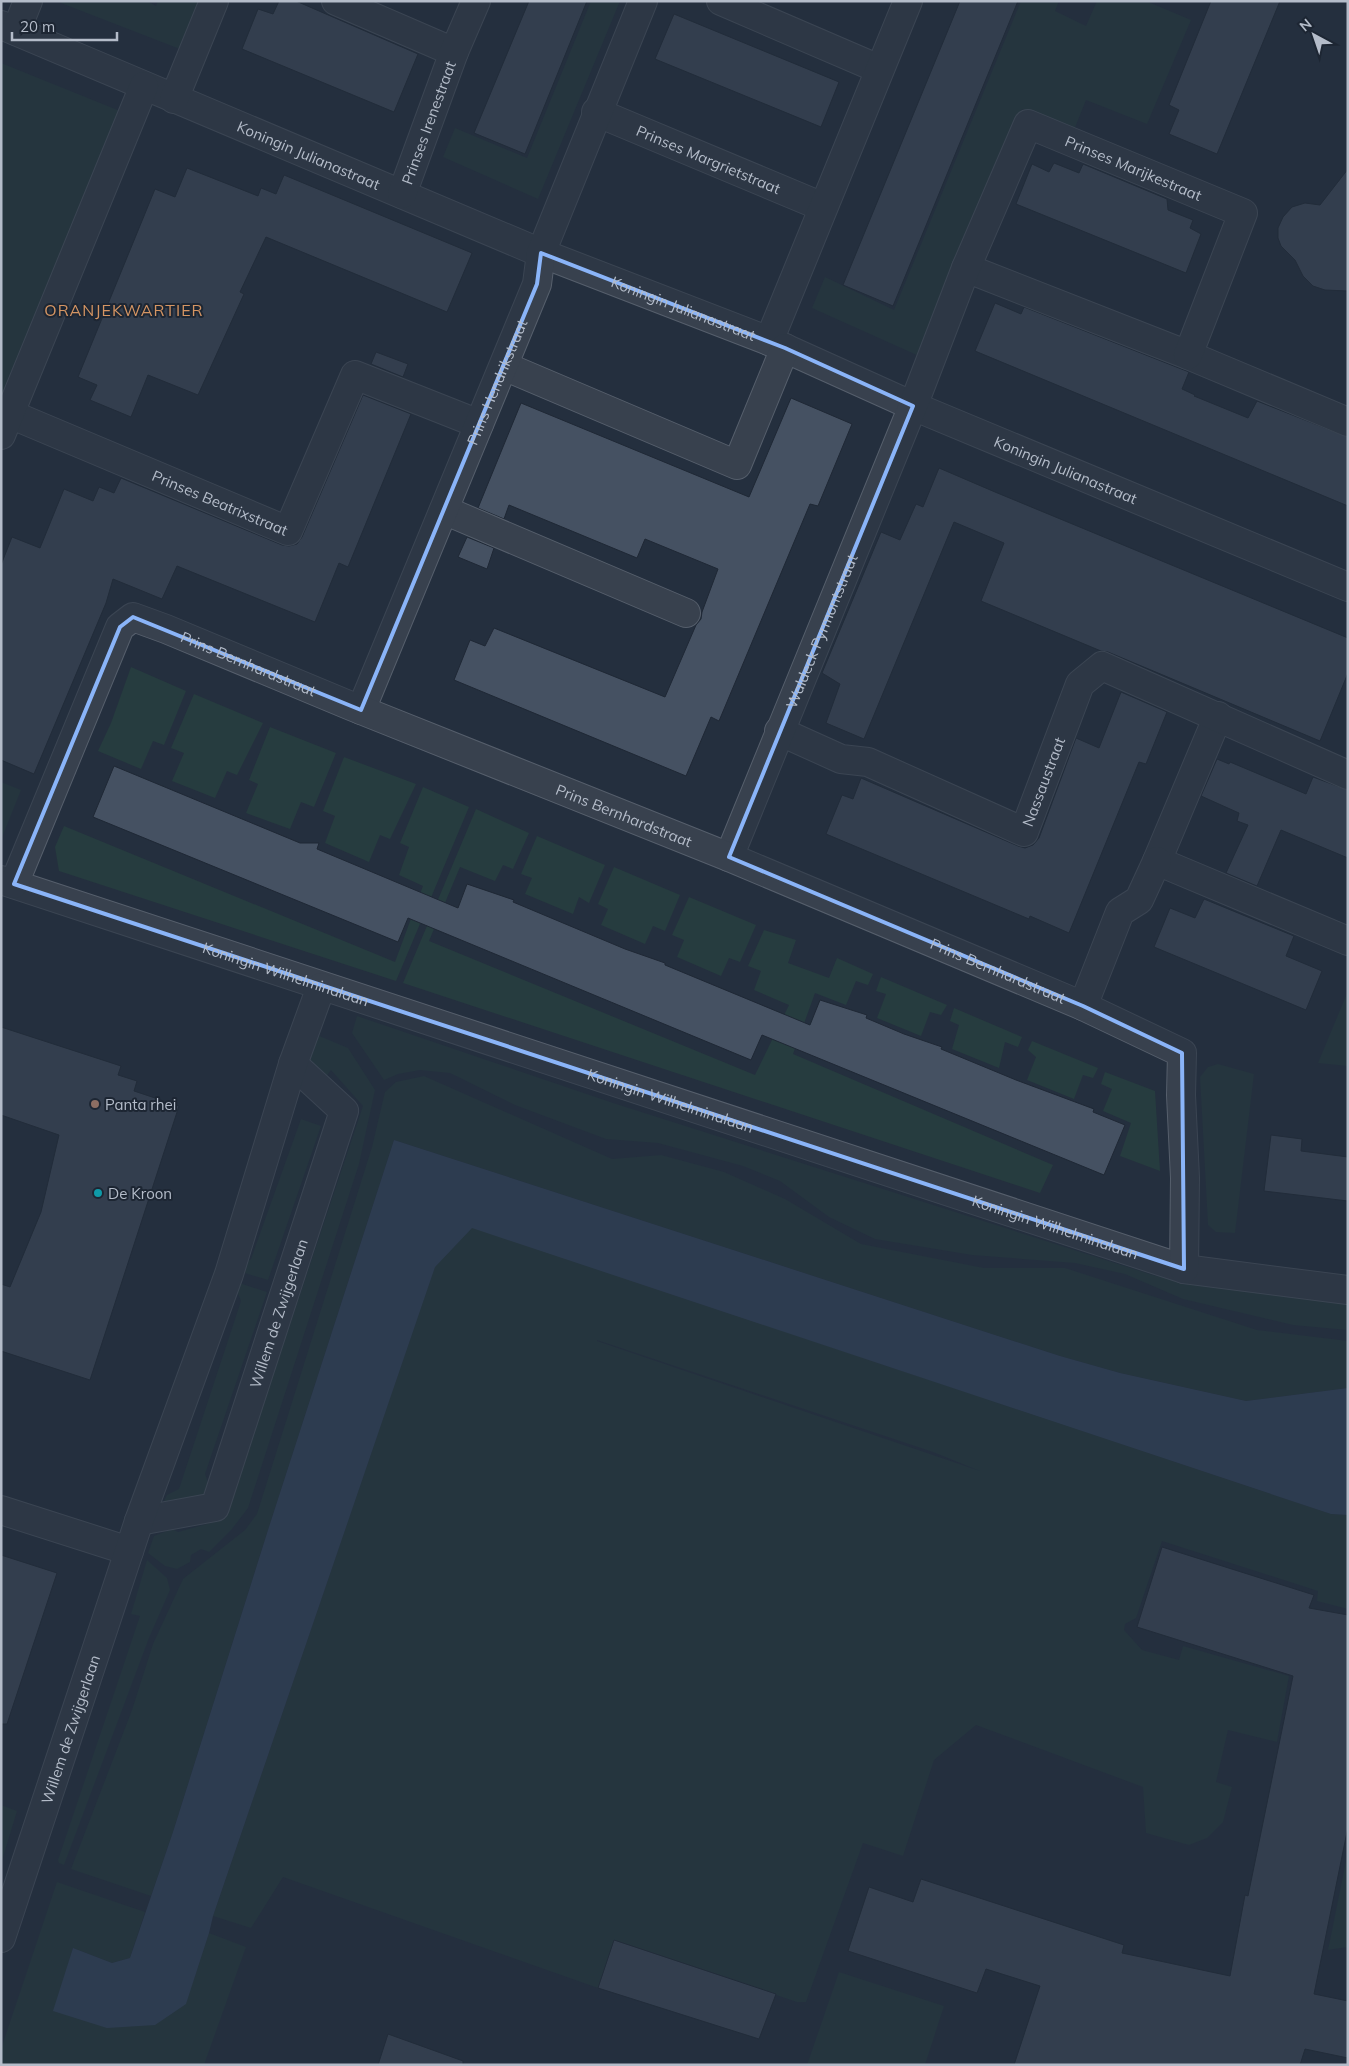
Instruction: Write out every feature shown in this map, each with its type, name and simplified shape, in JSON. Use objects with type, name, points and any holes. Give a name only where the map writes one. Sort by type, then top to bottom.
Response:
[{"type":"street","points":[[8,28],[28,1]]},
{"type":"street","points":[[174,99],[214,1]]},
{"type":"street","name":"Prinses Irenestraat","points":[[336,1],[454,52]]},
{"type":"street","name":"Prinses Irenestraat","points":[[402,194],[454,52],[476,1]]},
{"type":"street","points":[[541,253],[596,112],[643,1]]},
{"type":"street","points":[[721,1],[879,69]]},
{"type":"street","points":[[504,366],[737,465],[822,207],[908,1]]},
{"type":"street","name":"Koningin Julianastraat","points":[[8,28],[541,253],[777,345],[912,406],[1348,587]]},
{"type":"street","name":"Prinses Beatrixstraat","points":[[144,86],[6,425],[288,531],[355,375],[479,424]]},
{"type":"street","name":"Prinses Margrietstraat","points":[[596,112],[822,207]]},
{"type":"street","name":"Prinses Marijkestraat","points":[[912,406],[966,268],[1028,124],[1243,213],[1188,355]]},
{"type":"street","name":"Prins Hendrikstraat","points":[[361,710],[537,284],[541,253]]},
{"type":"street","points":[[966,268],[1188,355],[1348,422]]},
{"type":"street","name":"Waldeck Pyrmontstraat","points":[[729,857],[912,406]]},
{"type":"street","points":[[444,510],[686,613]]},
{"type":"street","name":"Prins Bernhardstraat","points":[[8,882],[120,627],[133,617],[729,857],[1083,1006],[1182,1053],[1181,1096],[1185,1178],[1184,1269]]},
{"type":"street","name":"Nassaustraat","points":[[779,731],[841,759],[868,762],[1024,832],[1080,684],[1102,666],[1348,775]]},
{"type":"street","points":[[1083,1006],[1120,912],[1139,900],[1218,716]]},
{"type":"street","points":[[1157,861],[1348,941]]},
{"type":"street","name":"Koningin Wilhelminalaan","points":[[8,882],[1184,1269],[1348,1290]]},
{"type":"street","name":"Willem de Zwijgerlaan","points":[[1,1938],[139,1520],[229,1274],[294,1064],[321,986]]},
{"type":"street","name":"Willem de Zwijgerlaan","points":[[139,1520],[215,1507],[344,1111],[294,1064]]},
{"type":"street","points":[[1,1510],[129,1552]]},
{"type":"highlighted area","points":[[541,253],[785,348],[913,406],[729,857],[1083,1006],[1182,1053],[1184,1269],[14,884],[120,627],[133,617],[361,710],[537,284]]},
{"type":"green space","points":[[62,1],[147,1],[156,6],[158,1],[206,1],[185,51],[61,3]]},
{"type":"green space","points":[[591,1],[620,1],[538,199],[443,157],[455,128],[527,158]]},
{"type":"green space","points":[[1021,1],[1059,1],[1055,11],[1086,26],[1097,1],[1146,1],[1191,20],[1147,124],[1086,100],[1074,130],[1022,109],[919,356],[812,308],[825,277],[894,310]]},
{"type":"green space","points":[[1,63],[120,111],[1,400]]},
{"type":"green space","points":[[131,667],[186,691],[164,745],[153,741],[141,769],[98,751],[111,723]]},
{"type":"green space","points":[[194,694],[263,723],[237,775],[227,771],[215,798],[172,781],[184,753],[171,748]]},
{"type":"green space","points":[[270,727],[336,753],[314,807],[301,802],[290,829],[246,813],[258,784],[249,780]]},
{"type":"green space","points":[[344,757],[416,784],[390,839],[380,835],[369,862],[325,843],[335,816],[323,811]]},
{"type":"green space","points":[[1,782],[21,790],[1,840]]},
{"type":"green space","points":[[423,787],[469,807],[396,981],[59,871],[55,847],[64,826],[395,962],[423,886],[399,875],[409,847],[400,843]]},
{"type":"green space","points":[[476,809],[529,833],[513,869],[503,865],[495,881],[460,867],[429,941],[755,1075],[789,1005],[754,990],[761,971],[748,966],[764,930],[796,940],[788,963],[829,978],[837,958],[873,974],[868,985],[856,981],[846,1005],[815,993],[793,1054],[1053,1165],[1040,1193],[403,983]]},
{"type":"green space","points":[[537,836],[605,865],[589,903],[579,897],[573,914],[525,894],[532,878],[521,874]]},
{"type":"green space","points":[[614,867],[680,895],[665,931],[653,926],[645,944],[601,925],[608,909],[598,904]]},
{"type":"green space","points":[[689,897],[756,925],[740,962],[729,958],[721,976],[677,957],[684,940],[672,935]]},
{"type":"green space","points":[[881,977],[947,1005],[941,1015],[930,1012],[921,1036],[877,1018],[886,994],[876,991]]},
{"type":"green space","points":[[1348,991],[1348,1066],[1318,1063]]},
{"type":"green space","points":[[954,1008],[1022,1037],[1018,1047],[1005,1042],[999,1068],[952,1049],[959,1025],[950,1021]]},
{"type":"green space","points":[[357,1016],[613,1103],[1156,1276],[1348,1301],[1348,1330],[1293,1325],[1183,1299],[1125,1274],[1075,1263],[972,1255],[875,1239],[829,1217],[780,1181],[743,1166],[658,1143],[606,1139],[515,1105],[450,1073],[420,1070],[398,1074],[384,1080],[352,1033]]},
{"type":"green space","points":[[317,1035],[348,1048],[375,1090],[359,1164],[248,1508],[232,1529],[209,1552],[201,1549],[191,1555],[190,1562],[177,1569],[165,1566],[148,1553],[154,1536],[172,1529],[178,1532],[225,1519],[363,1106],[331,1070],[325,1078],[314,1066],[309,1056]]},
{"type":"green space","points":[[1032,1041],[1098,1068],[1093,1078],[1083,1075],[1074,1099],[1027,1080],[1036,1057],[1028,1050]]},
{"type":"green space","points":[[1218,1064],[1254,1074],[1235,1233],[1216,1232],[1208,1225],[1200,1077],[1208,1067]]},
{"type":"green space","points":[[1105,1072],[1155,1091],[1160,1171],[1120,1156],[1131,1123],[1103,1111],[1112,1089],[1101,1084]]},
{"type":"green space","points":[[424,1076],[612,1159],[661,1155],[724,1172],[785,1199],[861,1244],[984,1268],[1065,1268],[1257,1330],[1348,1341],[1348,1388],[1246,1401],[1120,1373],[1060,1356],[394,1140],[151,1896],[71,1869],[132,1710],[153,1644],[183,1579],[245,1530],[257,1514],[372,1147],[385,1092],[396,1082]]},
{"type":"green space","points":[[301,1119],[321,1126],[268,1280],[238,1271],[243,1264],[251,1259]]},
{"type":"green space","points":[[472,1227],[1331,1514],[1348,1515],[1348,1609],[1317,1601],[1318,1591],[1162,1541],[1136,1618],[1125,1624],[1124,1630],[1142,1650],[1179,1660],[1183,1646],[1289,1676],[1277,1742],[1228,1730],[1216,1782],[1232,1787],[1223,1822],[1207,1838],[1189,1845],[1146,1833],[1143,1787],[976,1725],[934,1760],[903,1856],[863,1843],[806,2002],[797,2002],[615,1941],[598,1988],[283,1877],[251,1928],[213,1916],[435,1266]],"holes":[[[597,1340],[933,1452],[980,1471]]]},
{"type":"green space","points":[[236,1282],[267,1292],[205,1474],[212,1493],[205,1501],[162,1505],[167,1495],[179,1489],[241,1301],[235,1286]]},
{"type":"green space","points":[[147,1560],[167,1578],[170,1590],[149,1638],[64,1865],[59,1863],[58,1860],[140,1616],[131,1614]]},
{"type":"green space","points":[[1,1805],[17,1811],[1,1864]]},
{"type":"green space","points":[[1348,1851],[1348,1947],[1328,1950]]},
{"type":"green space","points":[[57,1882],[145,1912],[130,1958],[112,1963],[73,1948],[54,2011],[186,2003],[209,1933],[246,1947],[204,2065],[1,2065],[1,2049]]},
{"type":"green space","points":[[839,1972],[944,2006],[925,2065],[807,2065]]},
{"type":"water","points":[[394,1140],[1060,1356],[1120,1373],[1246,1401],[1348,1388],[1348,1515],[1331,1514],[472,1228],[435,1267],[213,1916],[186,2004],[155,2025],[107,2028],[53,2011],[73,1948],[112,1963],[130,1958],[173,1832]]},
{"type":"building","points":[[279,1],[296,1],[418,54],[394,112],[242,49],[258,9],[273,14]]},
{"type":"building","points":[[529,1],[587,1],[525,154],[474,133]]},
{"type":"building","points":[[960,1],[1018,1],[893,306],[843,285]]},
{"type":"building","points":[[1211,1],[1280,1],[1217,154],[1169,134],[1179,110],[1169,105]]},
{"type":"building","points":[[674,14],[839,82],[821,127],[655,59]]},
{"type":"building","points":[[1054,163],[1079,173],[1083,164],[1167,199],[1168,210],[1193,220],[1190,228],[1201,234],[1186,273],[1016,204],[1032,164],[1049,172]]},
{"type":"building","points":[[187,168],[258,196],[261,188],[276,194],[284,175],[472,253],[447,312],[266,237],[240,292],[244,294],[198,395],[148,375],[131,417],[90,400],[97,385],[78,377],[155,189],[175,197]]},
{"type":"building","points":[[1348,169],[1348,291],[1325,290],[1313,286],[1303,276],[1295,260],[1281,246],[1278,238],[1278,228],[1283,217],[1292,207],[1305,203],[1320,205]]},
{"type":"building","points":[[995,303],[1021,314],[1024,307],[1189,372],[1182,389],[1194,396],[1248,418],[1257,401],[1348,437],[1348,506],[975,351]]},
{"type":"building","points":[[376,352],[408,364],[403,377],[371,364]]},
{"type":"building","points":[[363,395],[411,414],[348,567],[339,563],[315,622],[177,566],[162,599],[113,579],[106,603],[34,774],[1,760],[1,565],[12,537],[40,548],[64,489],[93,501],[99,487],[114,493],[121,478],[282,545],[297,544],[302,537]]},
{"type":"building","points":[[791,398],[852,424],[818,506],[810,504],[719,721],[711,717],[686,776],[454,680],[470,640],[485,646],[494,628],[665,697],[696,625],[701,619],[718,569],[645,539],[637,558],[509,505],[504,519],[478,508],[521,403],[749,497]]},
{"type":"building","points":[[939,468],[1348,638],[1348,673],[1320,741],[981,601],[1004,543],[954,522],[864,739],[826,723],[840,684],[822,673],[881,532],[900,540],[916,504],[923,507]]},
{"type":"building","points":[[467,537],[494,548],[487,569],[458,557]]},
{"type":"building","points":[[1121,692],[1167,712],[1146,764],[1139,762],[1069,933],[1030,916],[1029,919],[826,834],[842,795],[853,799],[861,778],[1018,846],[1025,848],[1033,845],[1039,838],[1076,738],[1099,748]]},
{"type":"building","points":[[1217,759],[1229,764],[1230,762],[1306,794],[1313,777],[1348,790],[1348,858],[1281,830],[1257,886],[1226,873],[1248,825],[1237,821],[1239,813],[1201,796]]},
{"type":"building","points":[[114,766],[300,843],[319,843],[317,849],[458,908],[467,884],[514,900],[513,902],[625,949],[665,963],[665,965],[810,1025],[820,1000],[867,1015],[866,1018],[942,1047],[941,1049],[1016,1080],[1094,1109],[1093,1112],[1125,1125],[1104,1175],[762,1035],[751,1060],[408,918],[398,942],[93,817]]},
{"type":"building","points":[[1204,899],[1294,936],[1286,956],[1322,971],[1306,1010],[1154,947],[1170,908],[1195,918]]},
{"type":"building","name":"De Kroon","points":[[1,1027],[121,1066],[118,1075],[137,1081],[134,1091],[179,1106],[90,1380],[1,1351],[1,1284],[10,1287],[41,1212],[59,1135],[1,1115]]},
{"type":"building","points":[[1271,1135],[1302,1139],[1301,1151],[1348,1157],[1348,1201],[1264,1191]]},
{"type":"building","points":[[1162,1547],[1314,1595],[1309,1608],[1348,1615],[1348,1827],[1314,1994],[1348,2001],[1348,2058],[1305,2049],[1300,2065],[1014,2065],[1040,1986],[986,1969],[977,1993],[848,1951],[869,1887],[913,1902],[921,1879],[1124,1945],[1122,1953],[1230,1976],[1245,1895],[1248,1896],[1293,1676],[1137,1627]]},
{"type":"building","points":[[1,1555],[57,1573],[7,1724],[1,1724]]},
{"type":"building","points":[[614,1940],[776,1994],[759,2039],[598,1988]]},
{"type":"building","points":[[388,2034],[463,2061],[463,2065],[378,2065]]},
{"type":"place","name":"Panta rhei","points":[[95,1104]]},
{"type":"place","name":"De Kroon","points":[[98,1193]]},
{"type":"district","name":"ORANJEKWARTIER","points":[[124,310]]}]
